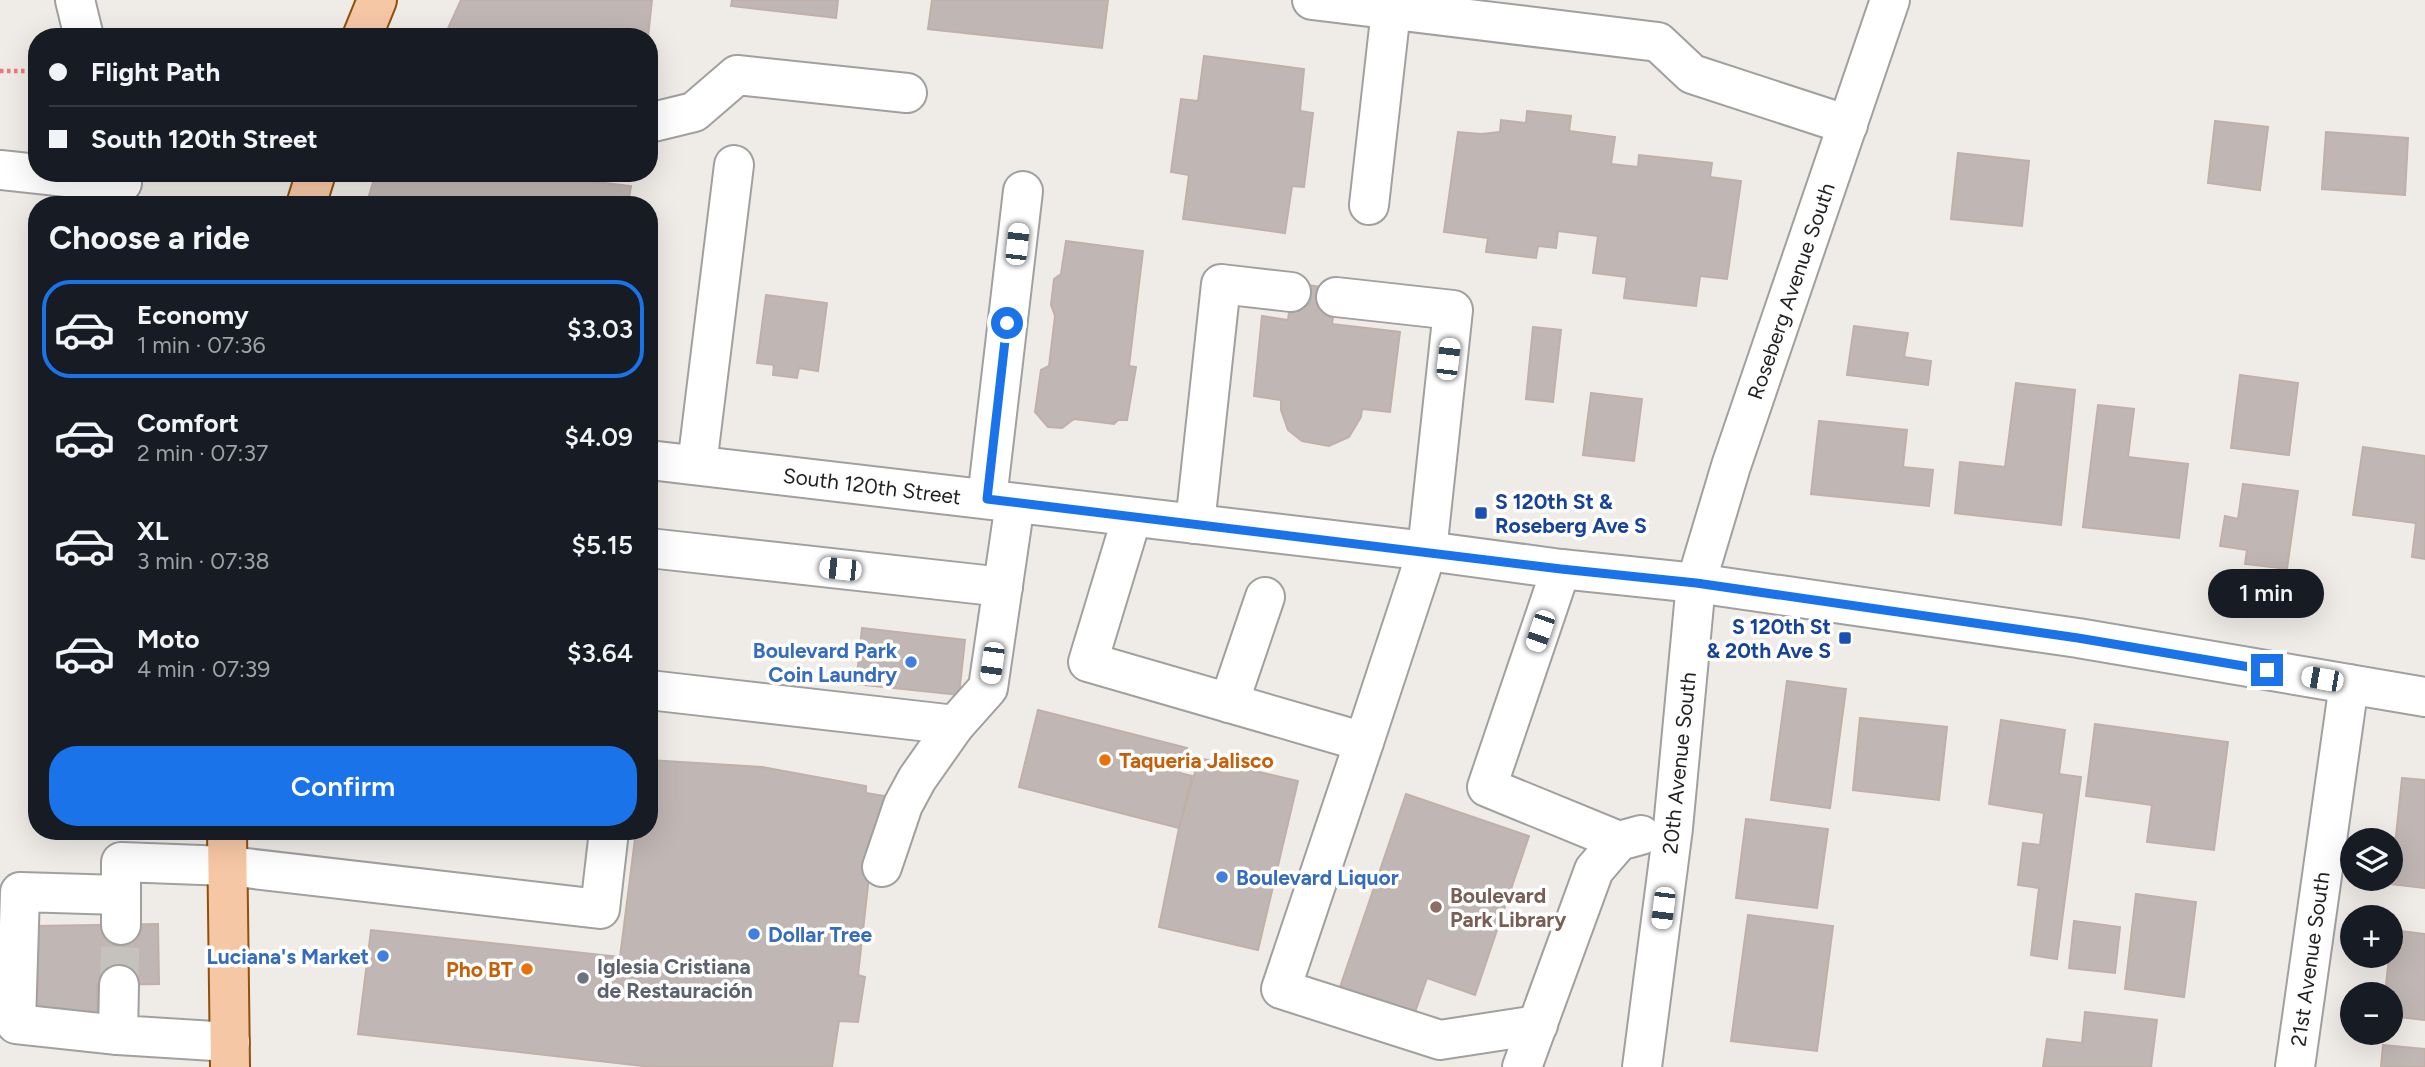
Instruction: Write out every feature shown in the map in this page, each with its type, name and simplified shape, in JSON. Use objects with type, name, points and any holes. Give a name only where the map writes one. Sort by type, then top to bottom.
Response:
[{"type":"main road","points":[[366,28],[377,0]]},
{"type":"main road","points":[[228,849],[230,1055]]},
{"type":"street","points":[[75,0],[82,28]]},
{"type":"street","points":[[1312,0],[1658,43],[1692,74],[1848,125]]},
{"type":"street","name":"Roseberg Avenue South","points":[[1696,583],[1731,466],[1891,0]]},
{"type":"street","points":[[1370,205],[1391,10]]},
{"type":"street","points":[[658,121],[694,112],[737,75],[906,93]]},
{"type":"street","points":[[697,465],[734,165]]},
{"type":"street","points":[[0,170],[28,174]]},
{"type":"street","points":[[87,182],[123,187]]},
{"type":"street","points":[[882,867],[903,805],[917,779],[955,725],[988,688],[1003,587],[1001,501],[1023,191]]},
{"type":"street","points":[[1195,524],[1221,284],[1291,292]]},
{"type":"street","points":[[1336,297],[1453,310],[1427,551],[1281,989],[1440,1040],[1538,1025]]},
{"type":"street","name":"South 120th Street","points":[[658,467],[697,465],[1696,583],[2078,638],[2425,697]]},
{"type":"street","points":[[1132,516],[1087,662],[1364,742]]},
{"type":"street","points":[[658,549],[1003,587]]},
{"type":"street","points":[[1561,569],[1487,788],[1619,841],[1673,828]]},
{"type":"street","name":"20th Avenue South","points":[[1642,1067],[1673,828],[1696,583]]},
{"type":"street","points":[[1229,703],[1265,597]]},
{"type":"street","name":"21st Avenue South","points":[[2295,1067],[2348,684]]},
{"type":"street","points":[[658,691],[955,725]]},
{"type":"street","points":[[230,1055],[118,1035],[16,1024],[20,891],[120,910],[121,862],[228,849],[600,909],[608,840]]},
{"type":"street","points":[[1522,1067],[1594,870],[1619,841]]},
{"type":"street","points":[[118,1035],[119,985]]},
{"type":"path","points":[[0,71],[28,71]]},
{"type":"building","points":[[461,0],[652,0],[649,28],[448,28]]},
{"type":"building","points":[[732,0],[838,0],[836,18],[731,6]]},
{"type":"building","points":[[932,0],[1108,0],[1102,48],[928,29]]},
{"type":"building","points":[[1204,56],[1304,69],[1300,111],[1313,113],[1304,187],[1292,186],[1285,233],[1183,219],[1189,175],[1171,172],[1181,99],[1198,101]]},
{"type":"building","points":[[1527,111],[1571,116],[1569,131],[1615,137],[1611,164],[1638,167],[1639,155],[1712,163],[1710,177],[1741,181],[1727,279],[1700,276],[1696,306],[1624,298],[1627,277],[1593,273],[1598,236],[1558,231],[1556,248],[1538,246],[1536,258],[1486,252],[1488,238],[1444,232],[1458,132],[1500,132],[1501,120],[1526,123]]},
{"type":"building","points":[[2215,121],[2268,127],[2260,190],[2208,183]]},
{"type":"building","points":[[2326,132],[2408,138],[2405,195],[2322,189]]},
{"type":"building","points":[[1958,153],[2029,161],[2022,226],[1951,219]]},
{"type":"building","points":[[373,182],[598,182],[631,186],[629,196],[369,196]]},
{"type":"building","points":[[1066,241],[1143,251],[1129,366],[1136,367],[1127,420],[1118,420],[1114,424],[1074,419],[1062,428],[1048,427],[1035,412],[1041,370],[1049,366],[1055,316],[1051,305],[1054,279],[1061,274]]},
{"type":"building","points":[[1293,283],[1337,289],[1332,324],[1400,332],[1390,412],[1362,409],[1361,417],[1349,437],[1329,446],[1302,441],[1288,430],[1281,410],[1281,400],[1254,396],[1262,316],[1288,320]]},
{"type":"building","points":[[766,295],[827,303],[818,371],[799,368],[797,378],[773,375],[774,365],[757,363]]},
{"type":"building","points":[[1854,326],[1908,333],[1904,357],[1931,361],[1928,385],[1847,375]]},
{"type":"building","points":[[1533,327],[1561,330],[1553,402],[1526,399]]},
{"type":"building","points":[[2240,375],[2298,383],[2289,455],[2231,448]]},
{"type":"building","points":[[2016,383],[2075,390],[2061,525],[1955,513],[1960,462],[2005,467]]},
{"type":"building","points":[[1591,393],[1642,399],[1634,461],[1583,455]]},
{"type":"building","points":[[2098,405],[2134,409],[2128,457],[2188,464],[2179,538],[2083,527]]},
{"type":"building","points":[[1819,421],[1907,430],[1903,467],[1933,470],[1929,506],[1811,494]]},
{"type":"building","points":[[2363,447],[2425,456],[2425,559],[2412,557],[2416,523],[2353,515]]},
{"type":"building","points":[[2243,484],[2298,491],[2287,569],[2245,564],[2247,550],[2220,546],[2225,516],[2238,519]]},
{"type":"building","name":"Boulevard Park Coin Laundry","points":[[862,628],[965,640],[959,695],[856,684]]},
{"type":"building","points":[[1787,681],[1846,689],[1830,808],[1771,800]]},
{"type":"building","name":"Taqueria Jalisco","points":[[1038,710],[1187,748],[1180,773],[1192,776],[1179,828],[1019,787]]},
{"type":"building","points":[[1860,718],[1947,727],[1939,800],[1853,790]]},
{"type":"building","points":[[2001,720],[2065,730],[2059,774],[2081,777],[2057,959],[2031,955],[2039,888],[2018,885],[2023,843],[2040,845],[2044,813],[1989,804]]},
{"type":"building","points":[[2095,724],[2228,742],[2214,850],[2147,842],[2152,805],[2086,796]]},
{"type":"building","name":"Boulevard Liquor","points":[[1199,758],[1298,781],[1258,950],[1159,927],[1179,828]]},
{"type":"building","points":[[658,761],[762,767],[866,786],[866,793],[885,796],[877,850],[872,850],[858,975],[865,977],[858,1022],[839,1021],[832,1067],[652,1067],[358,1034],[371,930],[620,957],[635,840],[658,840]]},
{"type":"building","points":[[2402,778],[2425,780],[2425,888],[2403,885],[2403,828],[2397,828]]},
{"type":"building","name":"Boulevard Park Library","points":[[1406,794],[1529,836],[1475,995],[1427,978],[1414,1015],[1339,990]]},
{"type":"building","points":[[1746,819],[1828,829],[1817,908],[1736,898]]},
{"type":"building","points":[[2136,894],[2196,902],[2184,997],[2125,989]]},
{"type":"building","points":[[1748,915],[1833,926],[1817,1051],[1731,1041]]},
{"type":"building","points":[[2074,921],[2120,927],[2115,973],[2069,968]]},
{"type":"building","points":[[158,924],[159,984],[97,985],[97,1015],[36,1016],[34,926]]},
{"type":"building","points":[[2403,931],[2425,934],[2425,1020],[2403,1017],[2403,982],[2386,982],[2388,968],[2403,968]]},
{"type":"building","points":[[2085,1012],[2157,1020],[2151,1067],[2043,1067],[2047,1039],[2082,1043]]},
{"type":"building","points":[[2383,1045],[2425,1049],[2425,1067],[2381,1067]]},
{"type":"tunnel","points":[[119,985],[121,925]]},
{"type":"place","name":"S 120th St & Roseberg Ave S","points":[[1481,513]]},
{"type":"place","name":"S 120th St & 20th Ave S","points":[[1845,638]]},
{"type":"place","name":"Boulevard Park Coin Laundry","points":[[911,662]]},
{"type":"place","name":"Taqueria Jalisco","points":[[1105,760]]},
{"type":"place","name":"Boulevard Liquor","points":[[1222,877]]},
{"type":"place","name":"Boulevard Park Library","points":[[1436,907]]},
{"type":"place","name":"Dollar Tree","points":[[754,934]]},
{"type":"place","name":"Luciana's Market","points":[[383,956]]},
{"type":"place","name":"Pho BT","points":[[527,969]]},
{"type":"place","name":"Iglesia Cristiana de Restauración","points":[[583,978]]},
{"type":"route","points":[[1007,323],[987,499],[1696,583],[2078,638],[2267,670]]}]
